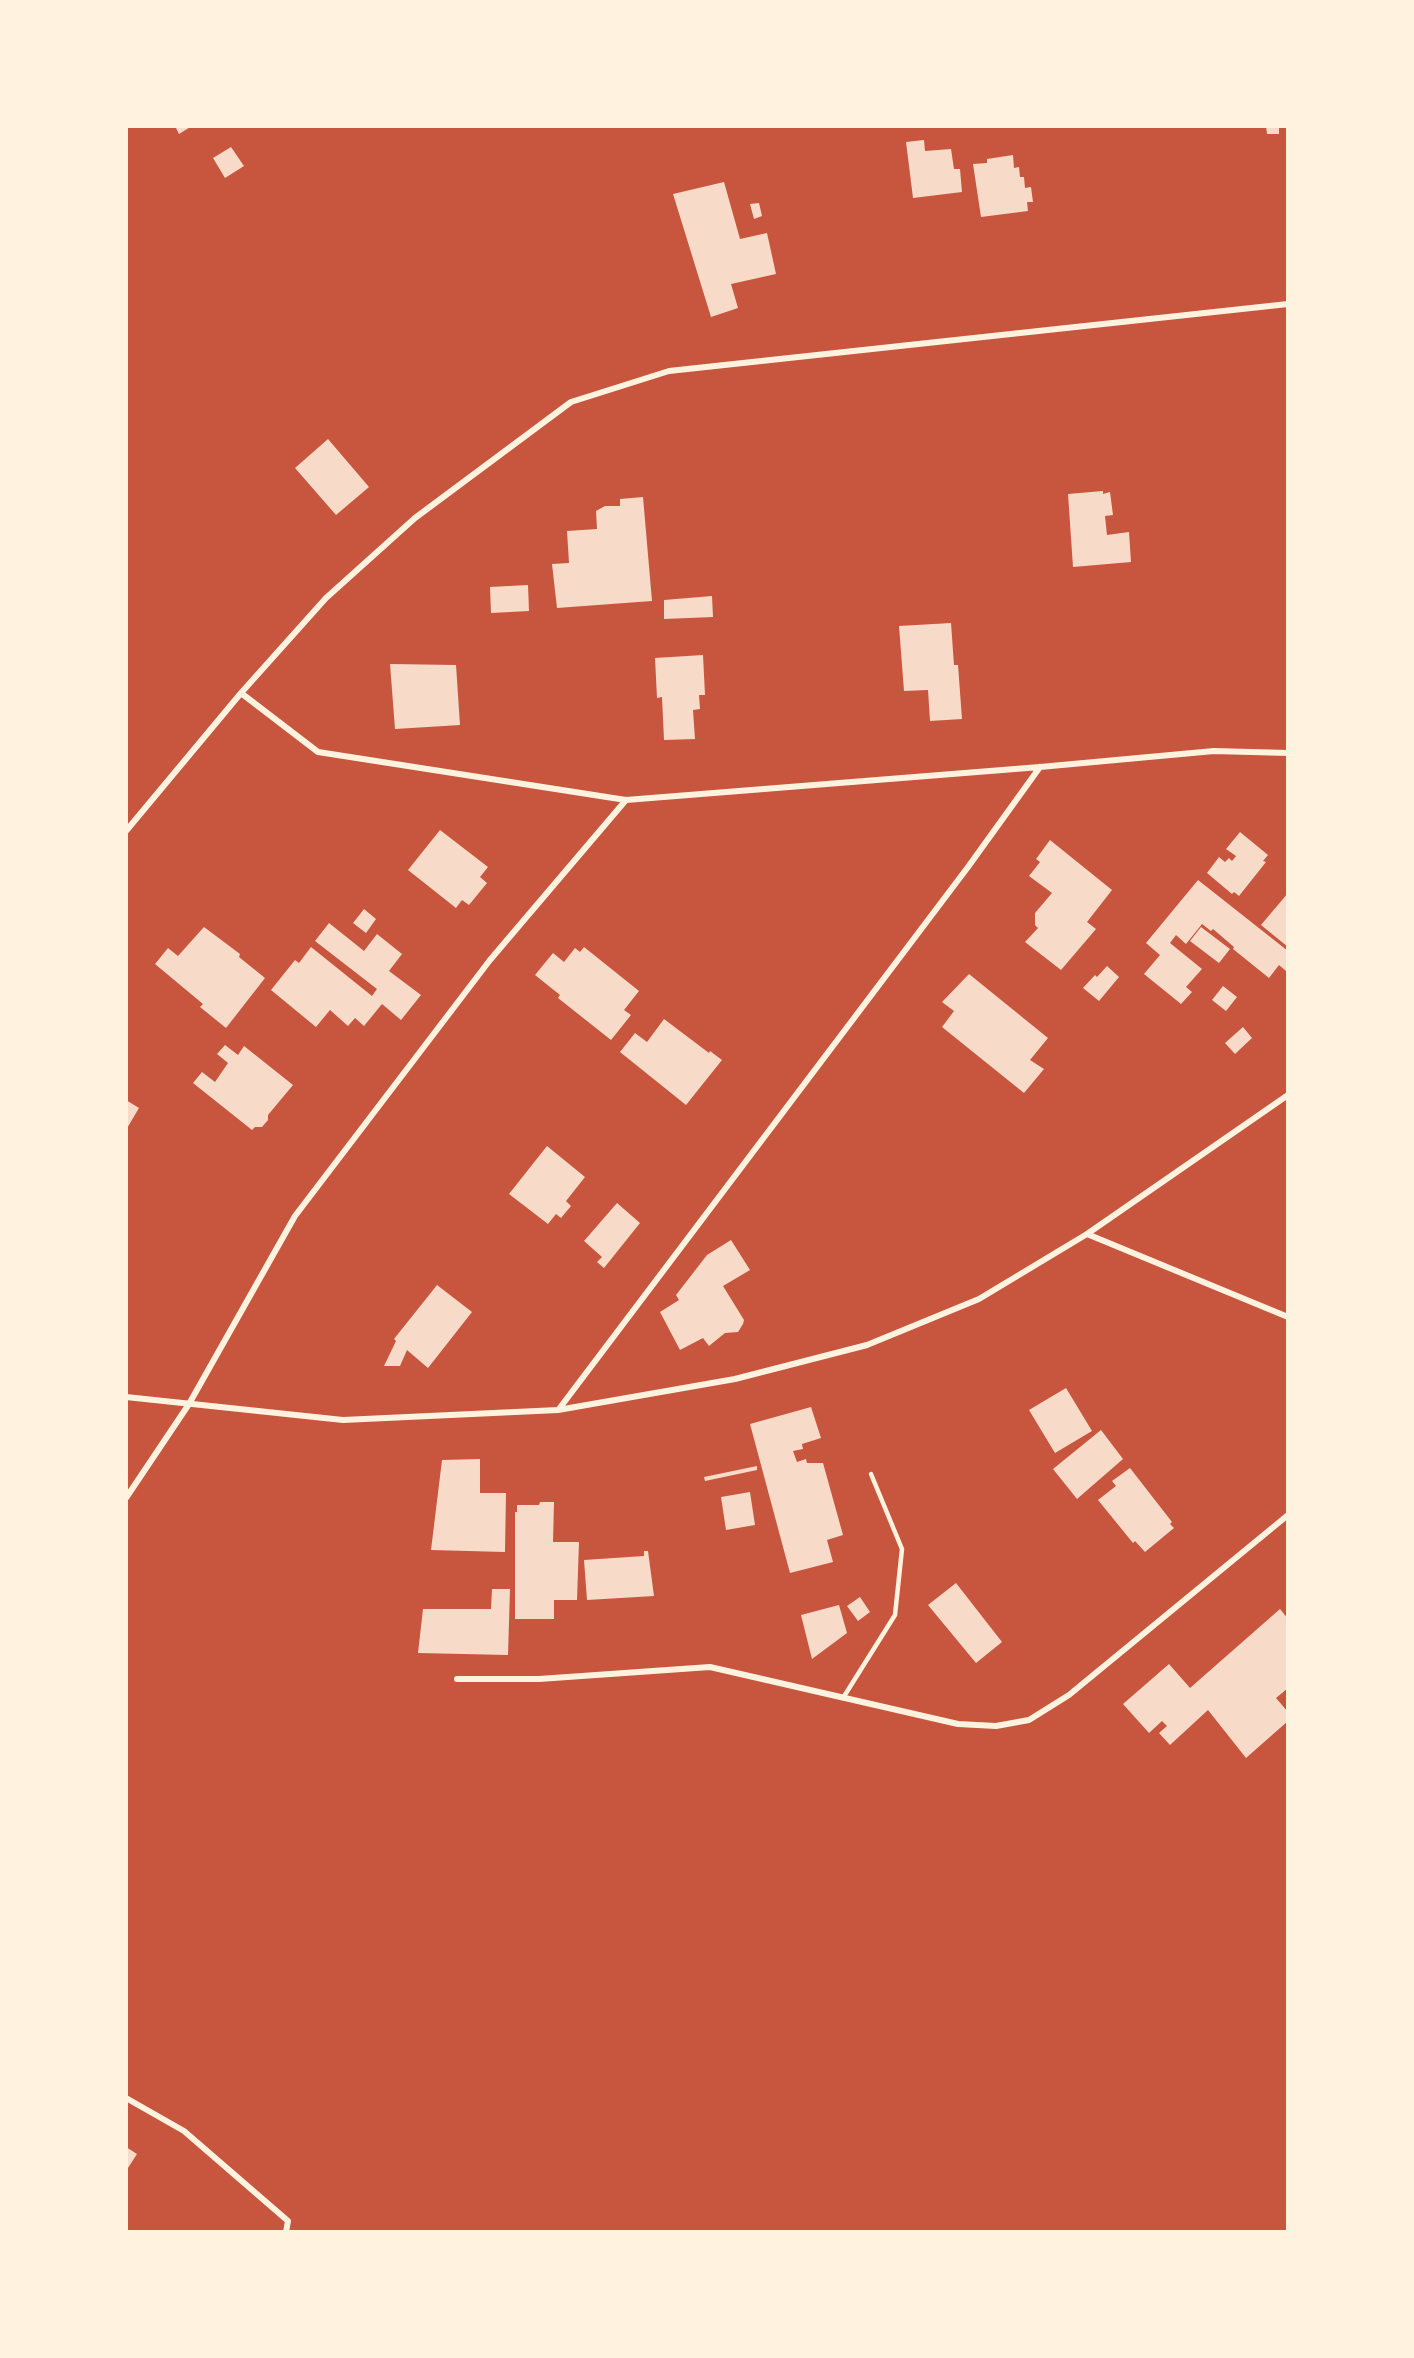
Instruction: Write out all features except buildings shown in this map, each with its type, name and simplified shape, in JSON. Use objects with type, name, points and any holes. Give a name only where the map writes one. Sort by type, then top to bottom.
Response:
[{"type":"street","points":[[126,831],[241,693],[326,598],[415,518],[571,402],[669,371],[1288,304]]},
{"type":"street","points":[[241,693],[318,752],[626,800],[1214,751],[1288,753]]},
{"type":"street","points":[[558,1410],[968,867],[1040,767]]},
{"type":"street","points":[[126,1498],[189,1404],[295,1216],[490,960],[626,800]]},
{"type":"street","points":[[126,1397],[343,1420],[558,1410],[735,1379],[867,1345],[979,1299],[1087,1234],[1288,1095]]},
{"type":"street","points":[[1087,1234],[1288,1317]]},
{"type":"street","points":[[457,1678],[539,1679],[638,1670],[710,1667],[958,1724],[996,1726],[1029,1720],[1069,1695],[1288,1515]]},
{"type":"street","points":[[126,2098],[184,2131],[288,2221],[286,2232]]},
{"type":"lane","points":[[843,1698],[895,1615],[902,1549],[871,1474]]}]
